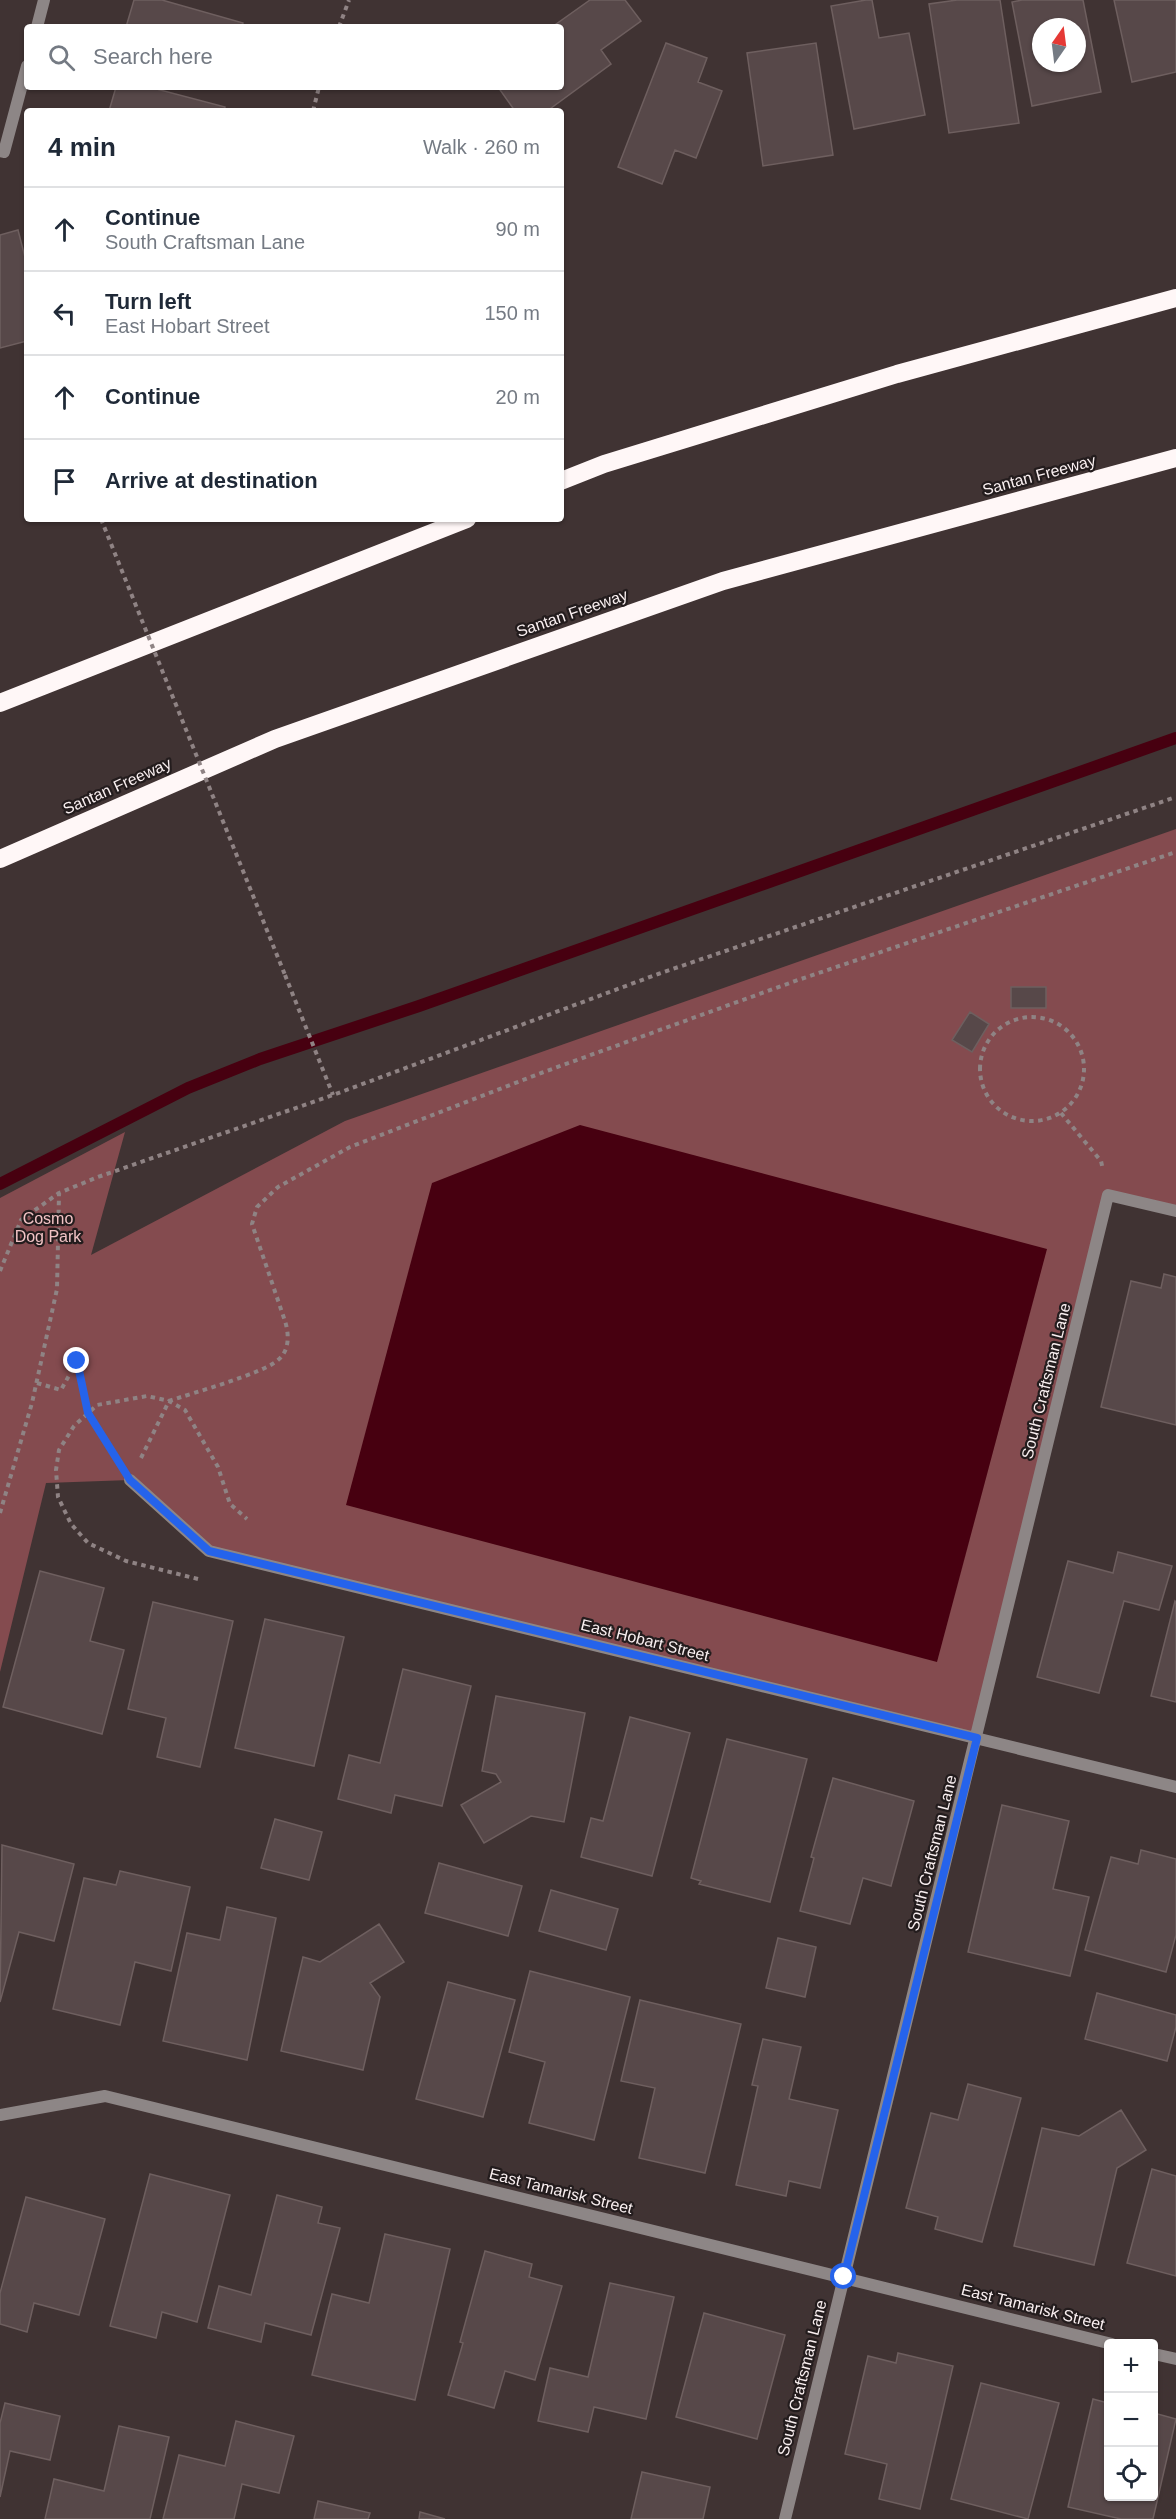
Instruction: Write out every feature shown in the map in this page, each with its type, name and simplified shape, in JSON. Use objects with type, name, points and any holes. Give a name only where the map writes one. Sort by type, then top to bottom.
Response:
[{"type":"highway","points":[[564,480],[604,464],[897,374],[1176,298]]},
{"type":"highway","name":"Santan Freeway","points":[[0,859],[275,739],[723,581],[1176,458]]},
{"type":"highway","points":[[0,703],[459,522]]},
{"type":"street","points":[[38,24],[44,0]]},
{"type":"street","points":[[2,152],[24,76]]},
{"type":"street","points":[[1108,1195],[1176,1211]]},
{"type":"street","name":"South Craftsman Lane","points":[[784,2519],[977,1738],[1108,1195]]},
{"type":"street","name":"East Hobart Street","points":[[130,1480],[209,1551],[1176,1787]]},
{"type":"street","name":"East Tamarisk Street","points":[[0,2115],[105,2096],[1104,2341]]},
{"type":"street","points":[[1158,2355],[1176,2360]]},
{"type":"path","points":[[340,24],[349,0]]},
{"type":"path","points":[[315,108],[319,90]]},
{"type":"path","points":[[101,522],[333,1095]]},
{"type":"path","points":[[0,1271],[21,1220],[59,1193],[98,1177],[333,1095],[658,974],[1176,797]]},
{"type":"path","points":[[130,1480],[169,1401],[262,1369],[279,1360],[287,1347],[288,1332],[285,1321],[252,1224],[257,1207],[278,1187],[350,1147],[541,1073],[809,976],[1176,852]]},
{"type":"path","points":[[1023,1017],[1044,1018],[1063,1026],[1077,1041],[1085,1060],[1084,1081],[1076,1099],[1061,1113],[1041,1121],[1021,1120],[1002,1112],[988,1097],[980,1078],[981,1057],[989,1038],[1004,1024],[1023,1017]]},
{"type":"path","points":[[1061,1113],[1101,1161],[1108,1195]]},
{"type":"path","points":[[0,1514],[37,1383],[57,1289],[59,1193]]},
{"type":"path","points":[[37,1383],[61,1390],[77,1361],[88,1413],[130,1480]]},
{"type":"green space","name":"Cosmo Dog Park","points":[[1176,829],[1176,1211],[1109,1195],[977,1738],[209,1551],[130,1480],[46,1483],[0,1672],[0,1198],[125,1132],[91,1255],[345,1121]]},
{"type":"shaded area","points":[[580,1125],[1047,1249],[937,1662],[346,1505],[432,1183]]},
{"type":"building","points":[[134,0],[162,0],[243,23],[243,24],[127,24]]},
{"type":"building","points":[[590,0],[625,0],[641,21],[601,50],[611,64],[551,108],[513,108],[500,90],[564,90],[564,24],[556,24]]},
{"type":"building","points":[[872,0],[879,38],[909,33],[925,115],[854,129],[831,6]]},
{"type":"building","points":[[957,0],[1000,0],[1019,123],[949,133],[929,4]]},
{"type":"building","points":[[1083,0],[1101,92],[1032,106],[1012,2]]},
{"type":"building","points":[[1114,0],[1176,0],[1176,72],[1132,82]]},
{"type":"building","points":[[666,43],[707,58],[698,82],[722,91],[696,158],[675,150],[662,184],[618,167]]},
{"type":"building","points":[[816,43],[833,155],[763,166],[747,53]]},
{"type":"building","points":[[115,90],[160,90],[225,107],[225,108],[110,108]]},
{"type":"building","points":[[18,230],[24,253],[24,342],[0,348],[0,235]]},
{"type":"building","points":[[1011,987],[1046,987],[1046,1008],[1011,1008]]},
{"type":"building","points":[[970,1012],[989,1024],[972,1052],[952,1040]]},
{"type":"building","points":[[1164,1274],[1176,1277],[1176,1425],[1101,1407],[1131,1281],[1161,1288]]},
{"type":"building","points":[[1118,1552],[1172,1566],[1159,1610],[1124,1601],[1099,1693],[1037,1677],[1068,1561],[1113,1573]]},
{"type":"building","points":[[40,1571],[104,1588],[90,1641],[124,1650],[102,1734],[3,1707]]},
{"type":"building","points":[[153,1602],[233,1621],[200,1767],[157,1757],[166,1718],[128,1709]]},
{"type":"building","points":[[1176,1602],[1176,1702],[1151,1696]]},
{"type":"building","points":[[265,1619],[344,1637],[314,1766],[235,1748]]},
{"type":"building","points":[[403,1669],[471,1686],[442,1806],[395,1795],[391,1813],[338,1799],[349,1755],[380,1763]]},
{"type":"building","points":[[496,1696],[585,1713],[564,1822],[531,1816],[484,1843],[461,1805],[501,1782],[496,1774],[482,1771]]},
{"type":"building","points":[[630,1717],[690,1733],[652,1876],[581,1857],[591,1818],[603,1821]]},
{"type":"building","points":[[727,1739],[807,1759],[770,1902],[699,1884],[701,1881],[691,1878]]},
{"type":"building","points":[[833,1778],[914,1801],[891,1886],[863,1878],[850,1924],[800,1911],[814,1858],[811,1857]]},
{"type":"building","points":[[1002,1805],[1069,1821],[1053,1889],[1089,1897],[1070,1976],[968,1952]]},
{"type":"building","points":[[275,1819],[322,1832],[309,1880],[261,1868]]},
{"type":"building","points":[[2,1845],[74,1864],[54,1941],[19,1932],[0,2002]]},
{"type":"building","points":[[1141,1850],[1176,1859],[1176,1935],[1166,1972],[1085,1950],[1111,1857],[1138,1864]]},
{"type":"building","points":[[439,1863],[522,1886],[508,1936],[425,1913]]},
{"type":"building","points":[[120,1871],[190,1887],[171,1971],[135,1962],[120,2025],[53,2009],[84,1878],[116,1885]]},
{"type":"building","points":[[551,1890],[618,1909],[606,1950],[539,1931]]},
{"type":"building","points":[[227,1907],[276,1918],[247,2060],[163,2041],[187,1933],[220,1940]]},
{"type":"building","points":[[379,1924],[404,1962],[370,1983],[380,1997],[363,2070],[281,2051],[303,1957],[320,1962]]},
{"type":"building","points":[[778,1938],[816,1947],[805,1997],[766,1988]]},
{"type":"building","points":[[530,1971],[630,1997],[594,2140],[529,2123],[545,2062],[509,2052]]},
{"type":"building","points":[[448,1982],[515,2000],[483,2117],[416,2099]]},
{"type":"building","points":[[1097,1993],[1176,2015],[1176,2027],[1167,2061],[1085,2039]]},
{"type":"building","points":[[640,2000],[741,2024],[705,2173],[639,2158],[655,2088],[621,2081]]},
{"type":"building","points":[[763,2039],[801,2047],[789,2099],[838,2110],[820,2188],[789,2181],[786,2196],[736,2185],[758,2086],[752,2085]]},
{"type":"building","points":[[968,2084],[1021,2098],[982,2242],[935,2229],[938,2217],[906,2208],[931,2113],[958,2120]]},
{"type":"building","points":[[1121,2110],[1146,2150],[1117,2168],[1094,2265],[1014,2246],[1042,2128],[1079,2136]]},
{"type":"building","points":[[1152,2169],[1176,2176],[1176,2276],[1127,2263]]},
{"type":"building","points":[[150,2174],[230,2195],[197,2322],[162,2312],[156,2338],[110,2326]]},
{"type":"building","points":[[277,2195],[322,2207],[318,2223],[340,2228],[311,2335],[265,2323],[261,2342],[208,2328],[219,2286],[251,2295]]},
{"type":"building","points":[[26,2197],[105,2219],[79,2315],[34,2303],[27,2332],[0,2324],[0,2293]]},
{"type":"building","points":[[385,2234],[450,2249],[415,2400],[312,2375],[332,2294],[369,2303]]},
{"type":"building","points":[[485,2251],[532,2264],[529,2277],[562,2286],[535,2380],[505,2371],[494,2408],[448,2395]]},
{"type":"building","points":[[610,2283],[674,2297],[646,2419],[594,2407],[588,2432],[538,2421],[550,2368],[588,2377]]},
{"type":"building","points":[[704,2313],[785,2335],[757,2439],[676,2417]]},
{"type":"building","points":[[898,2353],[953,2366],[920,2509],[879,2499],[887,2464],[845,2454],[868,2356],[896,2363]]},
{"type":"building","points":[[981,2383],[1059,2403],[1028,2519],[951,2499]]},
{"type":"building","points":[[1093,2399],[1104,2402],[1104,2501],[1157,2501],[1153,2519],[1121,2519],[1068,2507]]},
{"type":"building","points":[[5,2403],[60,2416],[50,2460],[10,2451],[0,2497],[0,2423]]},
{"type":"building","points":[[1158,2414],[1176,2419],[1158,2497]]},
{"type":"building","points":[[236,2421],[294,2436],[279,2493],[242,2484],[234,2519],[163,2519],[179,2455],[225,2466]]},
{"type":"building","points":[[119,2426],[169,2437],[150,2519],[45,2519],[54,2479],[104,2491]]},
{"type":"building","points":[[642,2472],[710,2487],[703,2519],[631,2519]]},
{"type":"building","points":[[318,2501],[370,2513],[368,2519],[314,2519]]},
{"type":"building","points":[[420,2512],[445,2519],[419,2519]]},
{"type":"waterway","points":[[0,1184],[188,1088],[260,1059],[419,1006],[1176,738]]},
{"type":"route","points":[[77,1361],[88,1413],[130,1480],[209,1551],[977,1738],[844,2277]]}]
